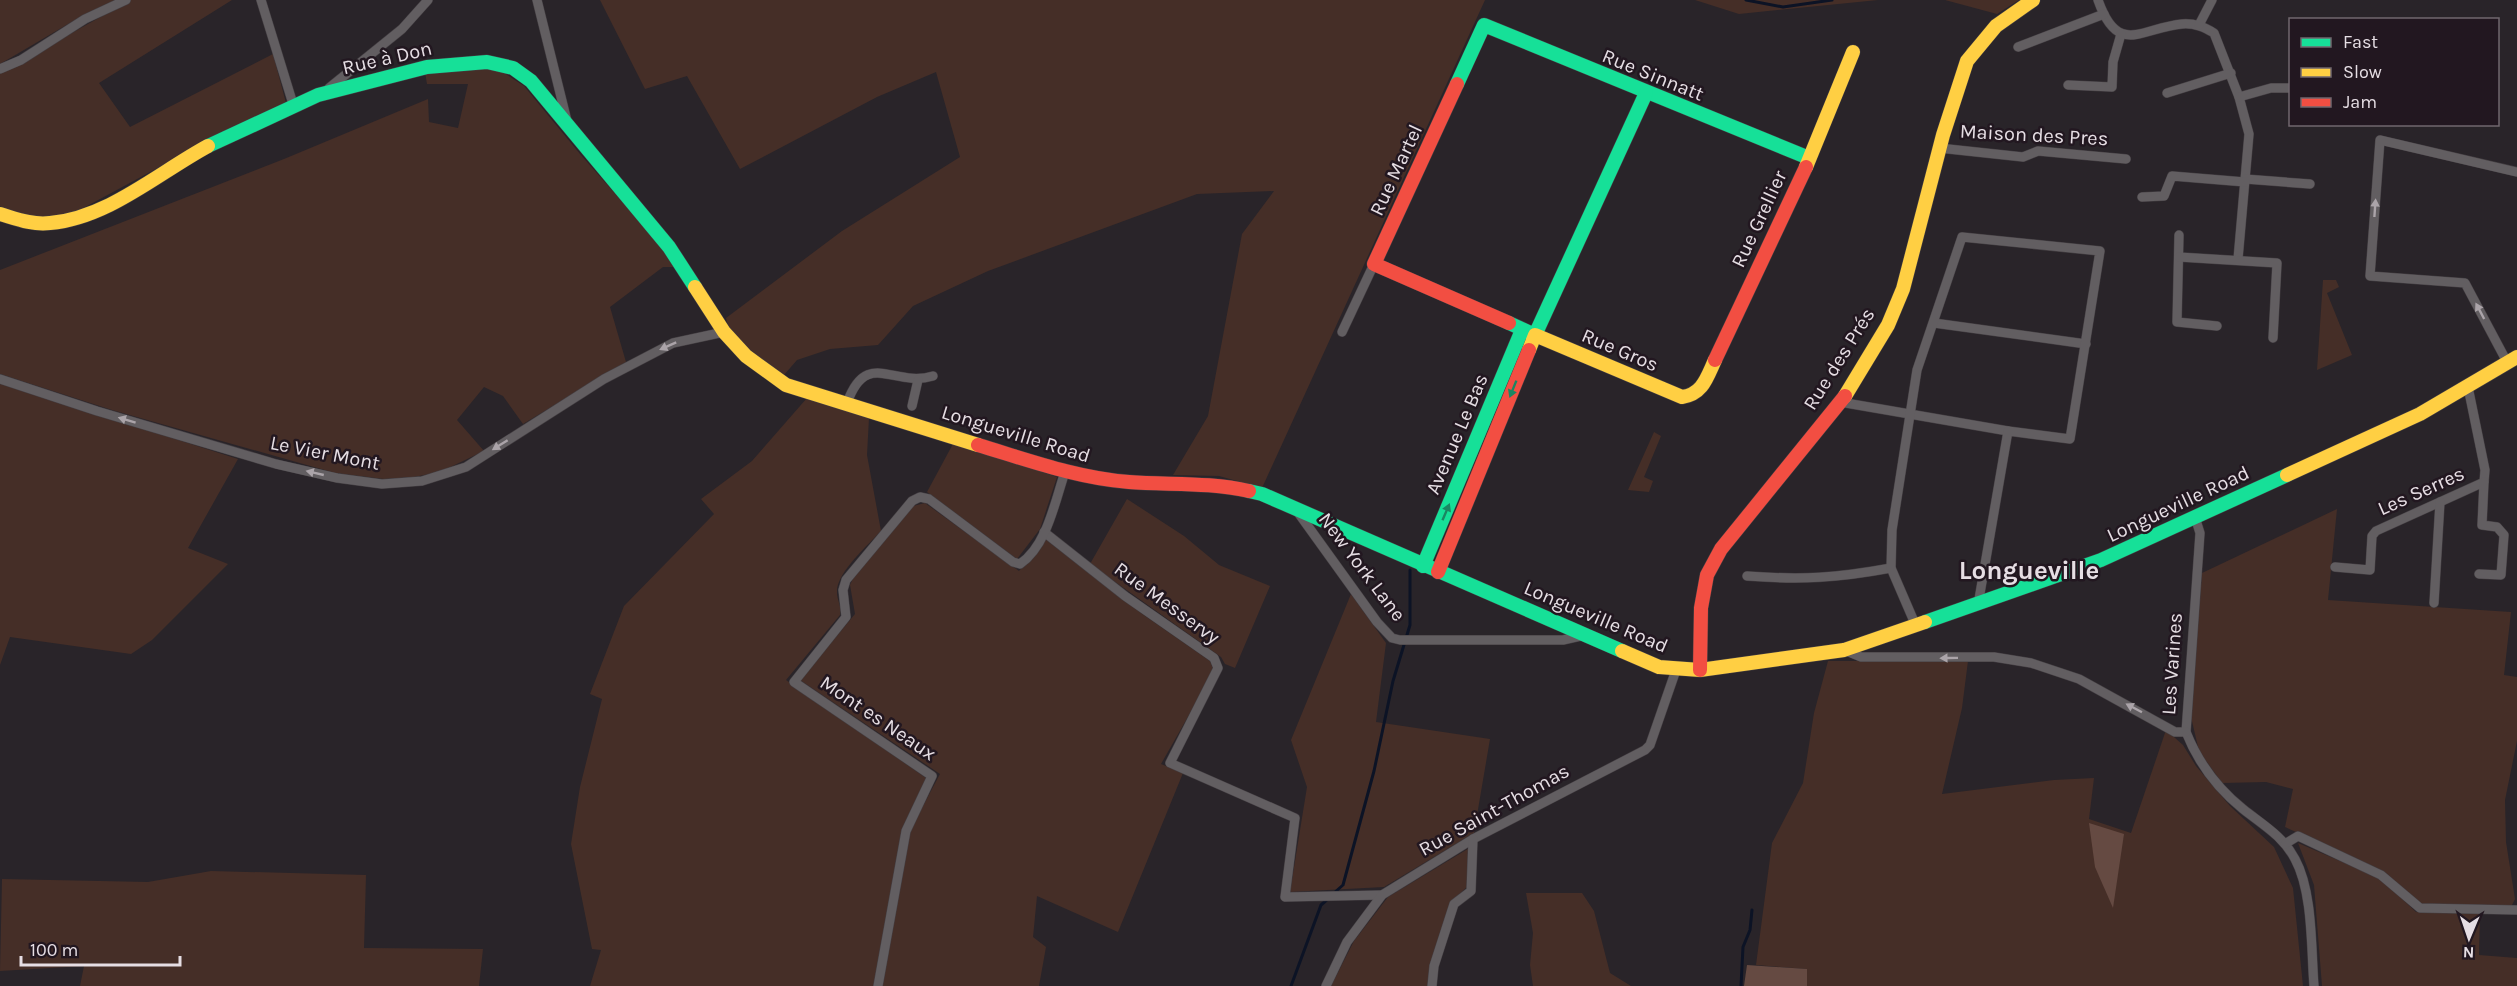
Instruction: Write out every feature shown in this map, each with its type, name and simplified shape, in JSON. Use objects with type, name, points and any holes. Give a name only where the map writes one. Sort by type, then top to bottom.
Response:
[{"type":"main road","name":"Rue des Prés","points":[[1700,670],[1701,608],[1707,574],[1721,549],[1840,402],[1877,344],[1902,291],[1922,225],[1939,148],[1968,60],[2002,19],[2033,0]]},
{"type":"main road","name":"Rue Sinnatt","points":[[1484,24],[1646,93],[1809,158]]},
{"type":"main road","name":"Rue Martel","points":[[1374,264],[1484,24]]},
{"type":"main road","name":"Rue Grellier","points":[[1690,396],[1702,388],[1842,85],[1853,52]]},
{"type":"main road","name":"Rue à Don","points":[[0,214],[25,224],[40,225],[79,218],[193,154],[293,104],[324,92],[430,65],[491,63],[513,68],[531,81],[669,247],[724,332]]},
{"type":"main road","name":"Avenue Le Bas","points":[[1423,566],[1529,332],[1646,93]]},
{"type":"main road","name":"Rue Gros","points":[[1374,264],[1674,394],[1690,396]]},
{"type":"main road","name":"Longueville Road","points":[[724,332],[746,356],[786,385],[1065,472],[1128,482],[1226,486],[1262,494],[1659,667],[1676,670],[1700,670],[1844,650],[2101,560],[2420,414],[2512,359]]},
{"type":"main road","name":"Avenue Le Bas","points":[[1438,572],[1529,332]]},
{"type":"street","points":[[0,69],[21,60],[85,19],[126,0]]},
{"type":"street","points":[[261,0],[293,104]]},
{"type":"street","points":[[324,92],[402,29],[428,0]]},
{"type":"street","points":[[537,0],[568,124]]},
{"type":"street","points":[[2098,0],[2109,24],[2121,34],[2142,35],[2182,24],[2199,25],[2214,33],[2231,73],[2249,134],[2238,260]]},
{"type":"street","points":[[2199,25],[2212,0]]},
{"type":"street","points":[[2018,46],[2104,14]]},
{"type":"street","points":[[2068,85],[2112,87],[2113,62],[2121,34]]},
{"type":"street","points":[[2167,93],[2231,73]]},
{"type":"street","points":[[2239,97],[2271,88],[2289,88]]},
{"type":"street","points":[[2512,359],[2465,283],[2370,276],[2380,140],[2517,172]]},
{"type":"street","name":"Maison des Pres","points":[[1939,148],[2023,157],[2038,151],[2126,159]]},
{"type":"street","points":[[2142,197],[2164,196],[2172,176],[2310,184]]},
{"type":"street","points":[[2179,235],[2177,322],[2217,326]]},
{"type":"street","points":[[1840,402],[1909,415],[2008,431],[2070,439],[2100,251],[1962,237],[1917,370],[1909,415],[1892,530],[1891,568],[1916,626]]},
{"type":"street","points":[[2179,257],[2277,263],[2273,338]]},
{"type":"street","name":"Rue Martel","points":[[1342,332],[1374,264]]},
{"type":"street","points":[[1934,323],[2086,344]]},
{"type":"street","name":"Le Vier Mont","points":[[0,379],[97,411],[276,464],[337,478],[382,484],[422,481],[466,467],[604,379],[673,342],[724,332]]},
{"type":"street","points":[[848,404],[859,380],[870,373],[918,380],[933,376]]},
{"type":"street","points":[[912,406],[918,380]]},
{"type":"street","name":"Les Serres","points":[[2468,387],[2485,470],[2482,525],[2497,527],[2504,536],[2501,575],[2479,574]]},
{"type":"street","points":[[1978,604],[2008,431]]},
{"type":"street","name":"Mont es Neaux","points":[[878,986],[906,831],[932,776],[794,682],[846,617],[843,590],[846,580],[912,501],[920,497],[929,499],[1013,562],[1020,564],[1044,532],[1065,472]]},
{"type":"street","name":"Les Serres","points":[[2335,567],[2370,570],[2372,536],[2376,531],[2484,482]]},
{"type":"street","points":[[2434,603],[2440,502]]},
{"type":"street","name":"New York Lane","points":[[1296,509],[1377,622],[1392,638],[1400,640],[1563,640],[1585,635]]},
{"type":"street","name":"Les Varines","points":[[2195,517],[2200,533],[2186,732],[2195,754],[2220,787],[2285,844],[2303,877],[2314,986]]},
{"type":"street","name":"Rue Messervy","points":[[1044,532],[1125,596],[1214,658],[1218,668],[1170,763],[1295,818],[1285,897],[1382,895]]},
{"type":"street","points":[[1748,576],[1790,579],[1834,578],[1891,568]]},
{"type":"street","points":[[1844,650],[1861,657],[1994,657],[2031,663],[2079,679],[2175,732],[2186,732]]},
{"type":"street","name":"Rue Saint-Thomas","points":[[1326,986],[1347,942],[1382,895],[1473,839],[1645,750],[1650,745],[1676,670]]},
{"type":"street","points":[[2285,844],[2298,836],[2381,875],[2420,908],[2517,910]]},
{"type":"street","points":[[1432,986],[1434,966],[1454,904],[1471,891],[1473,839]]},
{"type":"shaded area","points":[[0,0],[118,0],[80,17],[0,64]]},
{"type":"shaded area","points":[[131,0],[232,0],[99,83],[130,127],[273,54],[286,103],[204,143],[74,213],[25,219],[0,206],[0,73]]},
{"type":"shaded area","points":[[600,0],[1485,0],[1262,488],[1219,476],[1173,475],[1208,416],[1242,234],[1274,191],[1197,194],[988,271],[913,306],[878,345],[830,349],[797,360],[784,375],[741,342],[726,318],[842,231],[960,157],[936,72],[877,97],[740,169],[687,76],[645,89]]},
{"type":"shaded area","points":[[1695,0],[1878,0],[1739,14]]},
{"type":"shaded area","points":[[1945,0],[2019,0],[1997,14]]},
{"type":"shaded area","points":[[477,68],[501,71],[524,86],[657,241],[675,267],[663,267],[610,307],[626,362],[523,424],[503,396],[484,387],[457,420],[484,451],[440,472],[384,479],[335,473],[112,410],[0,374],[0,270],[284,159],[428,99],[429,122],[458,128],[468,84],[427,84],[425,72]]},
{"type":"shaded area","points":[[2323,280],[2336,280],[2339,287],[2327,293],[2352,355],[2317,370]]},
{"type":"shaded area","points":[[0,383],[238,459],[188,548],[228,564],[152,640],[131,654],[10,637],[0,665]]},
{"type":"shaded area","points":[[807,398],[869,418],[867,455],[881,531],[854,559],[838,584],[840,615],[786,680],[926,778],[903,829],[874,986],[590,986],[601,950],[592,949],[571,844],[580,787],[602,699],[590,694],[624,606],[714,514],[701,499],[752,461]]},
{"type":"shaded area","points":[[1654,432],[1661,436],[1644,477],[1653,481],[1649,492],[1628,490]]},
{"type":"shaded area","points":[[954,442],[1057,477],[1040,529],[1017,559],[927,492]]},
{"type":"shaded area","points":[[1127,499],[1184,536],[1219,565],[1270,586],[1235,668],[1225,664],[1221,657],[1090,564]]},
{"type":"shaded area","points":[[925,503],[1019,571],[1045,539],[1141,613],[1210,661],[1214,671],[1161,764],[1183,773],[1118,932],[1037,896],[1033,937],[1046,947],[1039,986],[882,986],[909,832],[940,774],[800,680],[855,614],[850,585],[856,572],[913,506]]},
{"type":"shaded area","points":[[2337,509],[2328,600],[2511,612],[2504,675],[2517,677],[2517,741],[2505,800],[2506,842],[2515,899],[2511,907],[2420,904],[2386,873],[2285,827],[2293,789],[2266,782],[2222,783],[2199,751],[2191,717],[2202,573]]},
{"type":"shaded area","points":[[1351,594],[1386,643],[1376,722],[1490,739],[1474,833],[1384,887],[1290,892],[1307,787],[1291,740]]},
{"type":"shaded area","points":[[1828,661],[1968,661],[1962,708],[1942,794],[2054,780],[2094,778],[2089,819],[2131,833],[2166,730],[2183,745],[2196,766],[2230,806],[2274,847],[2293,888],[2303,986],[1807,986],[1806,969],[1756,965],[1772,843],[1803,783],[1814,713]]},
{"type":"shaded area","points":[[2089,823],[2124,834],[2113,908],[2095,867]]},
{"type":"shaded area","points":[[2298,843],[2380,878],[2416,912],[2480,913],[2479,955],[2517,958],[2517,986],[2322,986],[2314,885]]},
{"type":"shaded area","points":[[1471,847],[1469,885],[1452,901],[1429,986],[1331,986],[1354,941],[1388,897]]},
{"type":"shaded area","points":[[211,871],[366,875],[364,948],[483,949],[479,986],[80,986],[84,966],[0,971],[2,879],[148,882]]},
{"type":"shaded area","points":[[1526,893],[1582,893],[1594,911],[1610,973],[1631,986],[1533,986],[1530,965],[1533,933]]},
{"type":"shaded area","points":[[1747,965],[1807,969],[1807,986],[1744,986]]},
{"type":"waterway","points":[[1746,0],[1783,7],[1832,0]]},
{"type":"waterway","points":[[1334,893],[1343,885],[1374,771],[1393,681],[1410,625],[1410,570]]},
{"type":"waterway","points":[[1291,986],[1321,905],[1329,898]]},
{"type":"waterway","points":[[1741,986],[1743,947],[1750,930],[1752,910]]},
{"type":"traffic: fast","points":[[1457,84],[1484,25],[1809,158]]},
{"type":"traffic: fast","points":[[208,146],[318,95],[427,67],[487,62],[513,68],[531,81],[669,247],[695,287]]},
{"type":"traffic: fast","points":[[1509,323],[1535,335],[1646,93]]},
{"type":"traffic: fast","points":[[1423,566],[1522,330]]},
{"type":"traffic: fast","points":[[1925,622],[2101,560],[2287,475]]},
{"type":"traffic: fast","points":[[1249,491],[1262,494],[1622,651]]},
{"type":"traffic: slow","points":[[1845,396],[1888,325],[1903,289],[1943,135],[1967,61],[1996,26],[2033,0]]},
{"type":"traffic: slow","points":[[1806,167],[1853,52]]},
{"type":"traffic: slow","points":[[0,214],[25,221],[50,223],[92,213],[132,193],[208,146]]},
{"type":"traffic: slow","points":[[695,287],[724,332],[746,356],[786,385],[978,445]]},
{"type":"traffic: slow","points":[[1529,350],[1535,335],[1682,397],[1700,388],[1715,360]]},
{"type":"traffic: slow","points":[[2287,475],[2420,414],[2517,357]]},
{"type":"traffic: slow","points":[[1622,651],[1659,667],[1700,670],[1844,650],[1925,622]]},
{"type":"traffic: jam","points":[[1457,84],[1374,264],[1509,323]]},
{"type":"traffic: jam","points":[[1715,360],[1806,167]]},
{"type":"traffic: jam","points":[[1438,572],[1529,350]]},
{"type":"traffic: jam","points":[[1700,670],[1701,608],[1707,575],[1721,549],[1845,396]]},
{"type":"traffic: jam","points":[[978,445],[1090,477],[1129,482],[1219,486],[1249,491]]},
{"type":"district","name":"Longueville","points":[[2029,570]]}]
